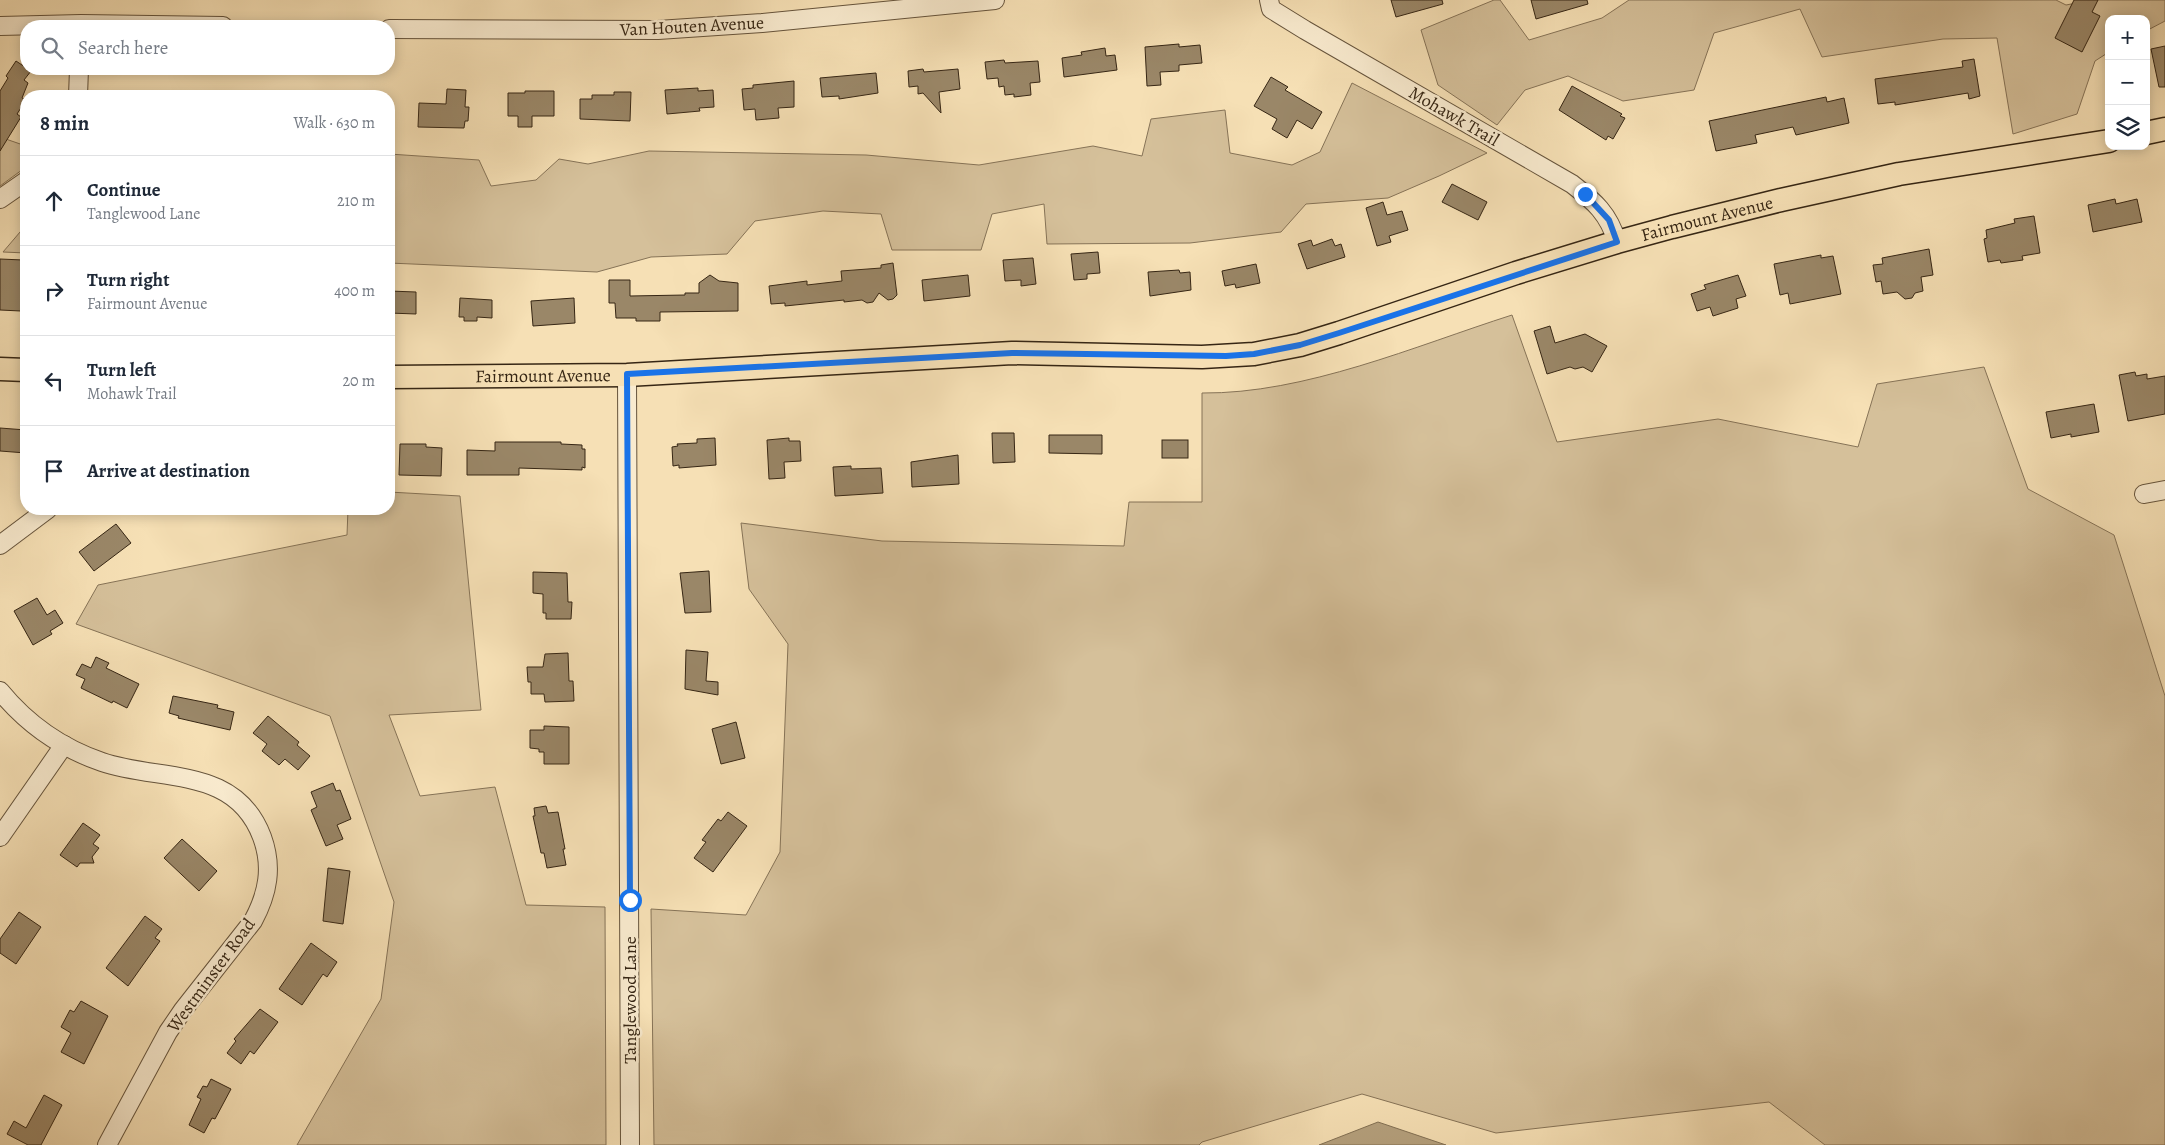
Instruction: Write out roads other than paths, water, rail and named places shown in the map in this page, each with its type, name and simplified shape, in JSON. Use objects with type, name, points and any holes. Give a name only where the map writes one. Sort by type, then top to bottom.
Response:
[{"type":"main road","points":[[2150,133],[2165,129]]},
{"type":"main road","name":"Fairmount Avenue","points":[[395,377],[627,374],[1012,353],[1202,357],[1254,354],[1300,345],[1339,333],[1617,242],[1781,200],[1899,174],[2105,142]]},
{"type":"main road","points":[[0,369],[20,370]]},
{"type":"street","name":"Van Houten Avenue","points":[[395,29],[658,30],[762,23],[909,4],[995,0]]},
{"type":"street","name":"Mohawk Trail","points":[[1266,3],[1572,184],[1603,212],[1612,227],[1617,242]]},
{"type":"street","points":[[0,26],[20,26]]},
{"type":"street","points":[[78,90],[79,75]]},
{"type":"street","points":[[0,199],[20,185]]},
{"type":"street","name":"Tanglewood Lane","points":[[627,374],[630,1145]]},
{"type":"street","points":[[2144,494],[2165,490]]},
{"type":"street","points":[[0,545],[40,515]]},
{"type":"street","name":"Westminster Road","points":[[0,691],[42,732],[64,745],[102,762],[124,768],[192,778],[223,790],[238,800],[250,813],[260,831],[267,851],[269,869],[266,888],[261,906],[253,921],[168,1032],[107,1145]]},
{"type":"street","points":[[0,838],[64,745]]}]
